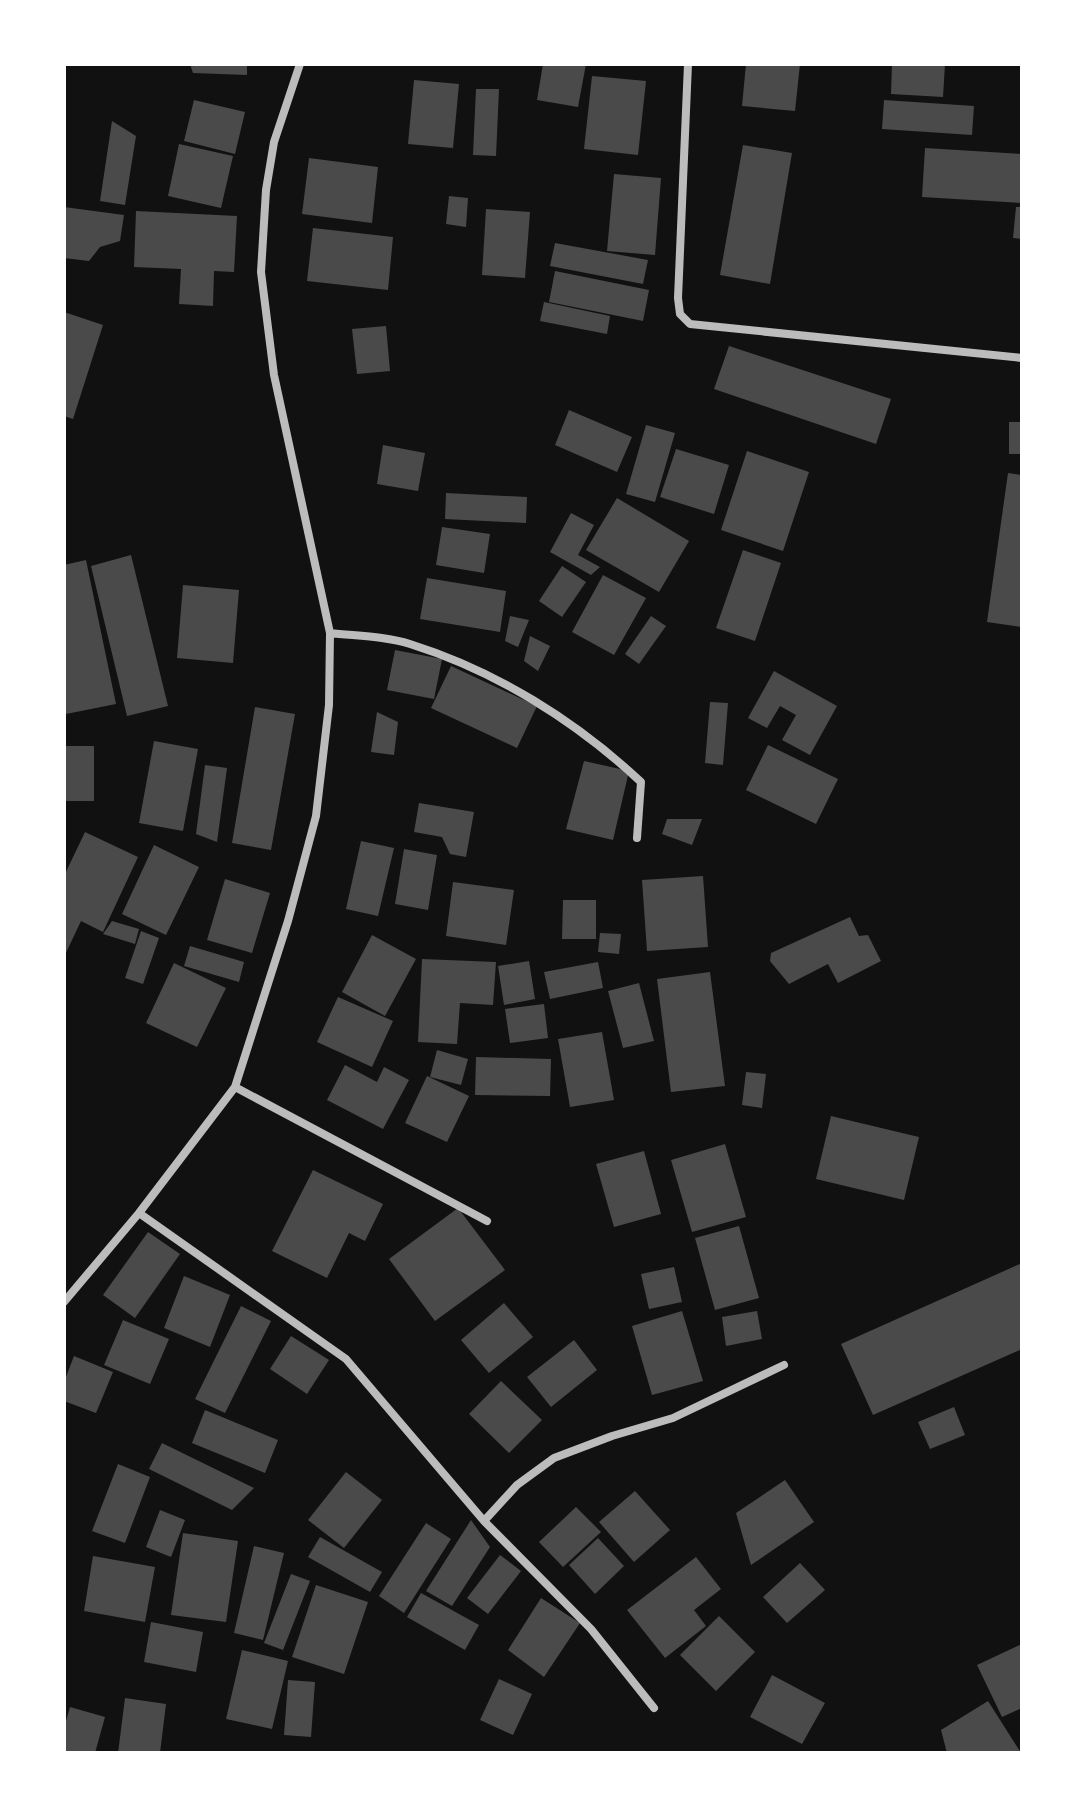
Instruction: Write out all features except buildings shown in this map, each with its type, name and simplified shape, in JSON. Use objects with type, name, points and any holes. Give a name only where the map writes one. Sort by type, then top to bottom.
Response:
[{"type":"street","points":[[64,1302],[139,1213],[235,1087],[292,910],[316,816],[329,705],[330,633],[274,375],[261,272],[266,190],[274,142],[300,64]]},
{"type":"street","points":[[688,64],[678,298],[680,314],[690,324],[1022,358]]},
{"type":"street","points":[[330,633],[408,643],[541,704],[608,751],[641,782],[637,838]]},
{"type":"street","points":[[235,1087],[487,1221]]},
{"type":"street","points":[[139,1213],[346,1359],[484,1521],[591,1629],[654,1708]]},
{"type":"street","points":[[484,1521],[517,1485],[554,1458],[673,1418],[784,1365]]}]
